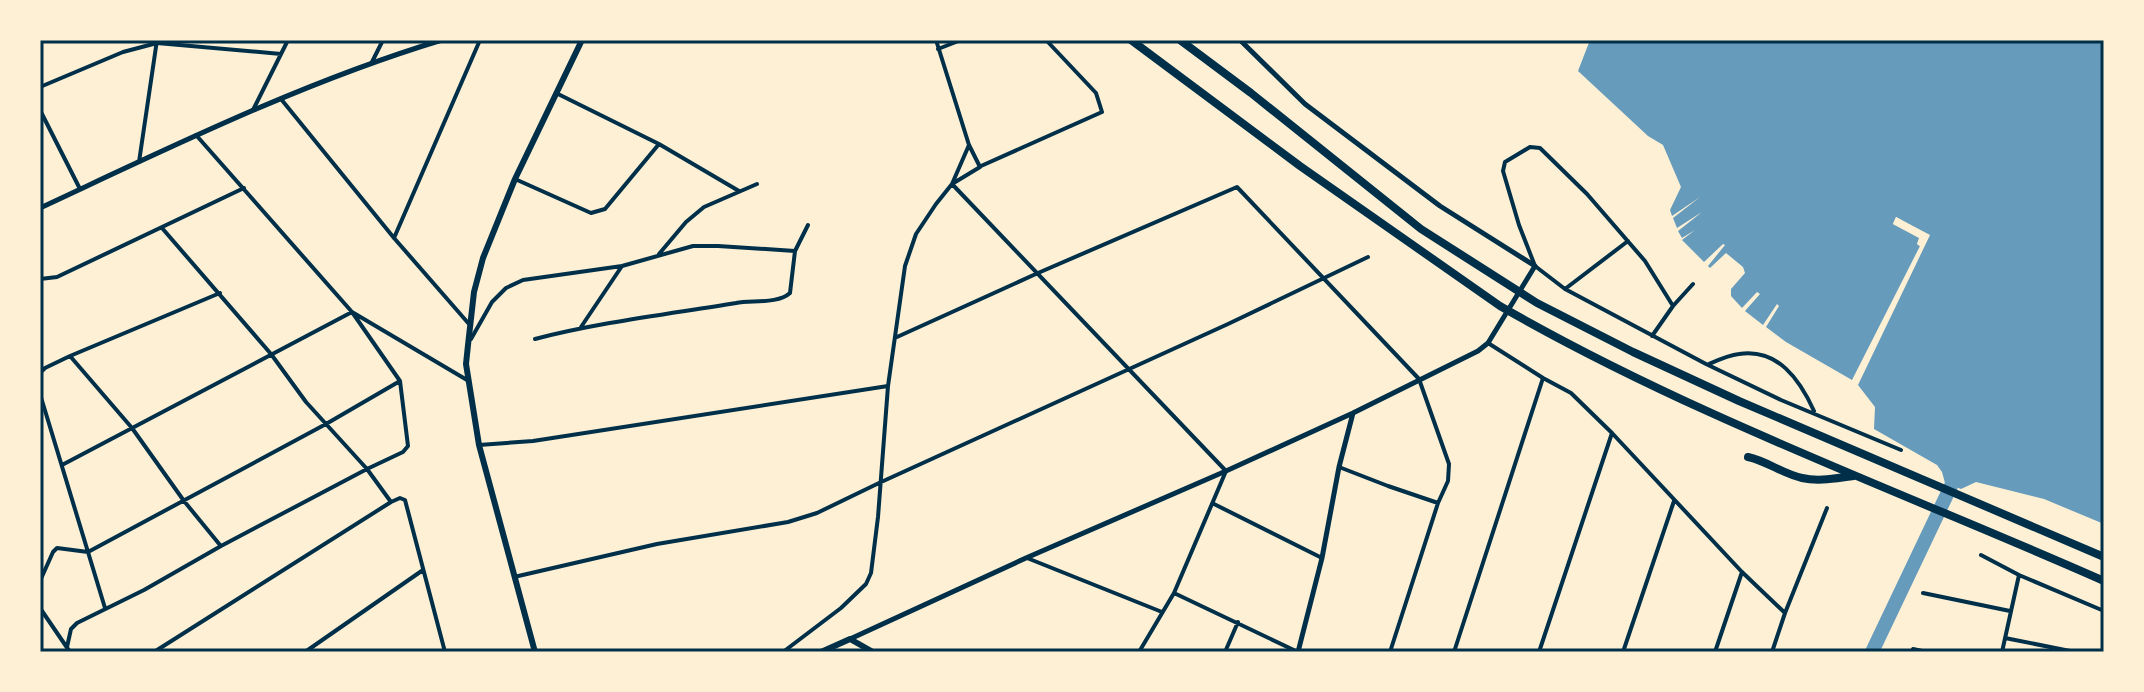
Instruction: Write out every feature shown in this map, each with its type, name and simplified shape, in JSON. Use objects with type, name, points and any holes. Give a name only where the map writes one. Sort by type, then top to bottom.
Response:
[{"type":"highway","points":[[1131,40],[1300,166],[1500,306],[1642,380],[1854,476],[2104,581]]},
{"type":"highway","points":[[1180,40],[1421,229],[1537,303],[1646,358],[2104,557]]},
{"type":"highway","points":[[1748,457],[1799,478],[1822,480],[1854,476]]},
{"type":"main road","points":[[535,652],[479,445],[466,364],[474,292],[483,258],[515,179],[582,40]]},
{"type":"main road","points":[[821,652],[850,639],[873,652]]},
{"type":"street","points":[[253,110],[288,40]]},
{"type":"street","points":[[371,64],[383,40]]},
{"type":"street","points":[[40,208],[253,110],[442,40]]},
{"type":"street","points":[[394,238],[480,40]]},
{"type":"street","points":[[936,40],[969,145],[980,167]]},
{"type":"street","points":[[938,49],[961,40]]},
{"type":"street","points":[[952,184],[980,167],[1102,112],[1096,93],[1046,40]]},
{"type":"street","points":[[1240,40],[1317,114],[1440,206],[1535,266],[1565,289],[1781,400],[1901,450]]},
{"type":"street","points":[[40,87],[123,52],[157,42],[281,54]]},
{"type":"street","points":[[139,162],[157,42]]},
{"type":"street","points":[[556,93],[659,144],[739,191]]},
{"type":"street","points":[[281,99],[394,238],[471,326]]},
{"type":"street","points":[[40,110],[80,189]]},
{"type":"street","points":[[68,650],[71,629],[77,623],[403,452],[408,446],[400,381],[352,312],[196,135]]},
{"type":"street","points":[[515,179],[591,213],[600,212],[659,144]]},
{"type":"street","points":[[783,652],[841,608],[866,584],[871,573],[888,386],[905,266],[916,234],[952,184],[969,145]]},
{"type":"street","points":[[1535,266],[1503,171],[1505,162],[1530,147],[1540,148],[1587,194],[1645,261],[1673,306]]},
{"type":"street","points":[[657,256],[686,222],[704,207],[757,184]]},
{"type":"street","points":[[952,184],[1226,471]]},
{"type":"street","points":[[897,337],[1237,187],[1419,379],[1449,464],[1448,481],[1438,503],[1390,652]]},
{"type":"street","points":[[40,279],[57,277],[244,188]]},
{"type":"street","points":[[535,339],[581,327],[783,298],[790,293],[795,251],[808,225]]},
{"type":"street","points":[[162,228],[271,354],[306,402],[367,469],[391,502]]},
{"type":"street","points":[[1565,289],[1628,241]]},
{"type":"street","points":[[468,345],[492,302],[506,288],[523,280],[622,266],[693,246],[795,251]]},
{"type":"street","points":[[513,577],[657,544],[788,522],[817,513],[1368,257]]},
{"type":"street","points":[[581,327],[622,266]]},
{"type":"street","points":[[850,639],[1353,413],[1478,351],[1488,343],[1535,266]]},
{"type":"street","points":[[1652,336],[1693,284]]},
{"type":"street","points":[[40,373],[70,356],[220,293]]},
{"type":"street","points":[[62,465],[352,312]]},
{"type":"street","points":[[352,312],[469,381]]},
{"type":"street","points":[[1488,343],[1571,393],[1785,613]]},
{"type":"street","points":[[1706,364],[1737,354],[1758,353],[1773,359],[1788,370],[1805,390],[1815,413]]},
{"type":"street","points":[[70,356],[132,428],[184,501],[221,546]]},
{"type":"street","points":[[1454,652],[1543,378]]},
{"type":"street","points":[[40,581],[57,548],[88,552],[400,381]]},
{"type":"street","points":[[479,445],[533,441],[888,386]]},
{"type":"street","points":[[40,394],[105,608]]},
{"type":"street","points":[[1174,593],[1298,652],[1353,413]]},
{"type":"street","points":[[1539,652],[1612,433]]},
{"type":"street","points":[[1339,467],[1438,503]]},
{"type":"street","points":[[1139,652],[1174,593],[1226,471]]},
{"type":"street","points":[[154,652],[400,498],[405,500],[445,652]]},
{"type":"street","points":[[1623,652],[1674,501]]},
{"type":"street","points":[[1214,504],[1322,558]]},
{"type":"street","points":[[1772,652],[1827,508]]},
{"type":"street","points":[[1981,555],[2019,575],[2104,611]]},
{"type":"street","points":[[1026,558],[1162,612]]},
{"type":"street","points":[[305,652],[423,570]]},
{"type":"street","points":[[1715,652],[1742,572]]},
{"type":"street","points":[[2002,652],[2019,575]]},
{"type":"street","points":[[1923,593],[2010,611]]},
{"type":"street","points":[[40,608],[68,650]]},
{"type":"street","points":[[1225,652],[1238,622]]},
{"type":"street","points":[[2005,638],[2075,652]]},
{"type":"street","points":[[1913,649],[1927,652]]},
{"type":"water","points":[[1590,40],[2104,40],[2104,524],[2044,499],[1976,482],[1961,489],[1945,483],[1937,465],[1874,429],[1875,407],[1858,385],[1930,235],[1896,217],[1893,224],[1919,238],[1917,244],[1920,246],[1852,380],[1766,327],[1779,306],[1777,304],[1763,325],[1745,311],[1760,294],[1757,292],[1742,308],[1731,296],[1731,289],[1745,273],[1743,267],[1726,253],[1710,268],[1708,266],[1725,245],[1704,262],[1682,240],[1695,230],[1682,238],[1678,231],[1702,212],[1677,228],[1673,218],[1700,197],[1672,216],[1670,210],[1681,187],[1663,145],[1648,136],[1578,71]]},
{"type":"pier","points":[[1896,217],[1929,236],[1855,388],[1859,374],[1854,383],[1921,247],[1917,244],[1920,238],[1893,224]]},
{"type":"waterway","points":[[1872,652],[1951,486]]}]
